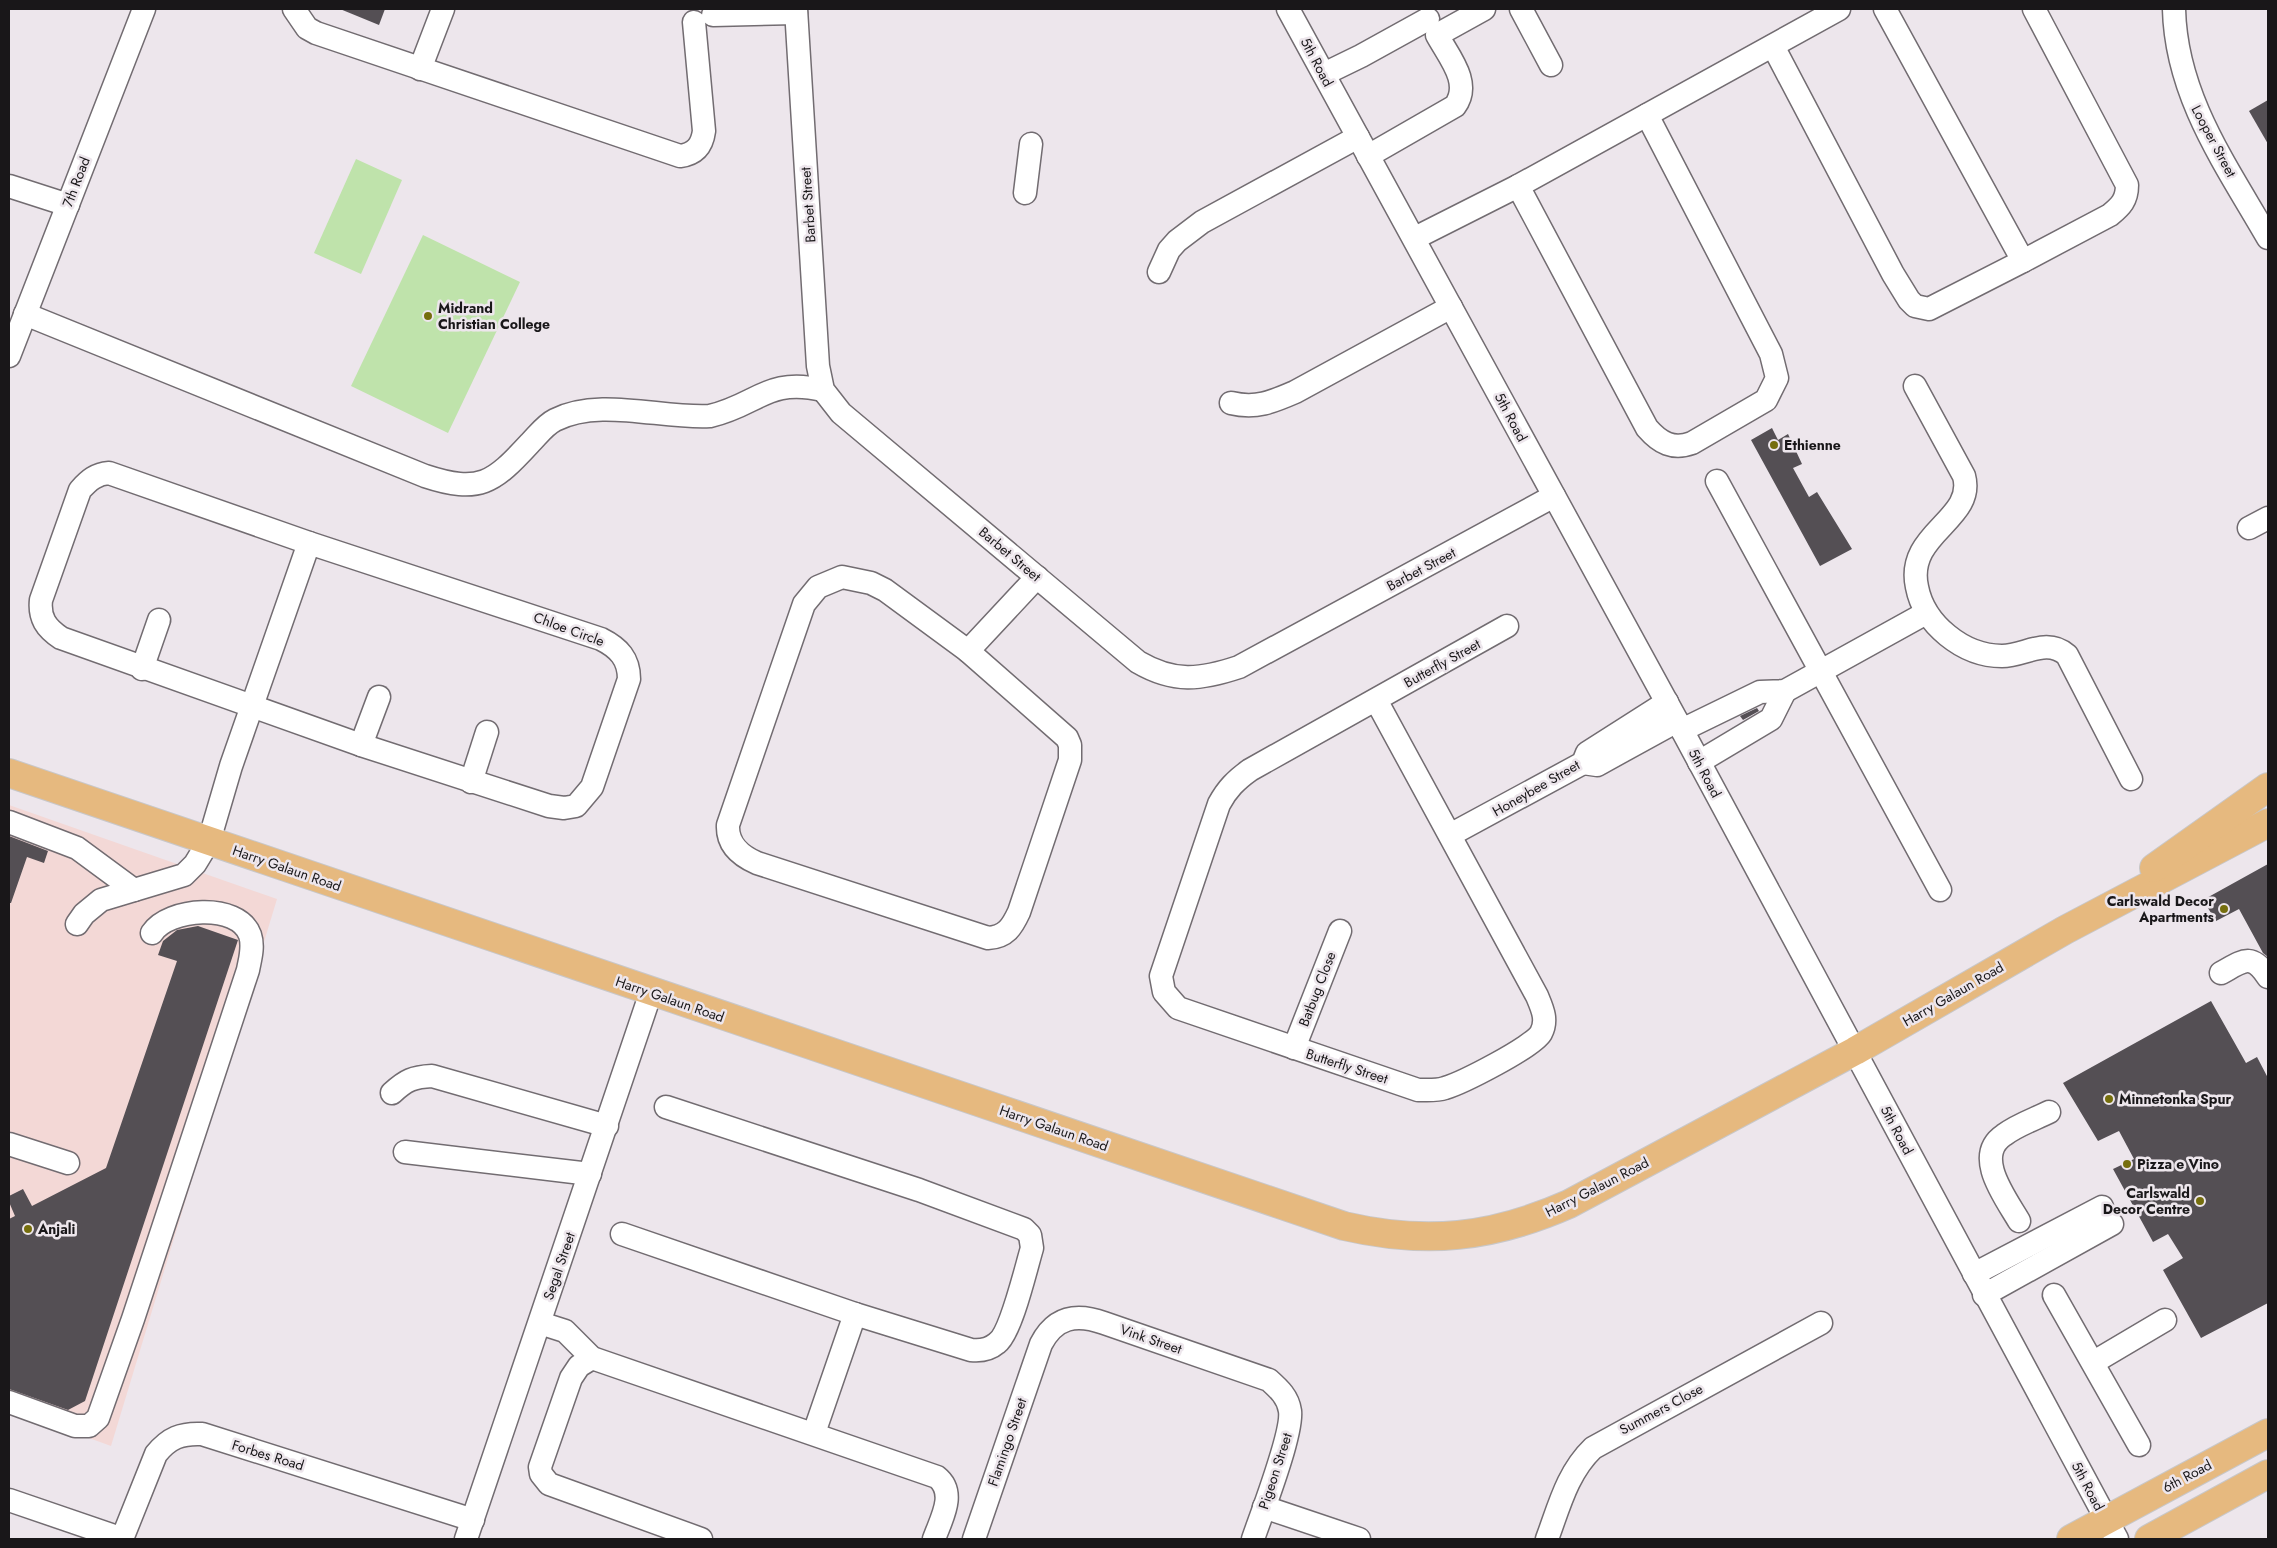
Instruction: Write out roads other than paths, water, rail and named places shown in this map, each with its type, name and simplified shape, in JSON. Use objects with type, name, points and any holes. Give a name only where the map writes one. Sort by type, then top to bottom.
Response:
[{"type":"main road","name":"Harry Galaun Road","points":[[9,773],[1344,1226],[1403,1237],[1447,1237],[1482,1233],[1539,1217],[1568,1204],[1855,1051],[2065,930],[2268,823]]},
{"type":"main road","name":"Harry Galaun Road","points":[[2065,930],[2268,787]]},
{"type":"main road","name":"6th Road","points":[[2071,1539],[2112,1529],[2268,1433]]},
{"type":"main road","points":[[2149,1539],[2268,1474]]},
{"type":"street","name":"7th Road","points":[[9,356],[144,9]]},
{"type":"street","points":[[294,9],[307,28],[316,33],[667,154],[680,156],[690,155],[700,146],[704,131],[701,14],[796,11]]},
{"type":"street","points":[[420,69],[443,9]]},
{"type":"street","name":"5th Road","points":[[1288,9],[1415,238],[1675,717],[1984,1295],[2112,1529]]},
{"type":"street","points":[[1324,74],[1429,21],[1484,9]]},
{"type":"street","points":[[1520,9],[1551,66]]},
{"type":"street","points":[[1415,238],[1518,186],[1839,9]]},
{"type":"street","points":[[1885,9],[2023,262]]},
{"type":"street","points":[[1773,46],[1908,300],[1915,306],[1933,308],[2110,215],[2124,201],[2127,185],[2034,9]]},
{"type":"street","name":"Looper Street","points":[[2174,9],[2175,38],[2185,80],[2202,122],[2268,238]]},
{"type":"street","points":[[2175,38],[2186,9]]},
{"type":"street","name":"Barbet Street","points":[[796,11],[818,366],[823,390],[841,412],[1138,662],[1166,675],[1199,678],[1239,667],[1554,496]]},
{"type":"street","points":[[1159,272],[1169,250],[1177,241],[1202,222],[1363,147],[1446,113],[1461,98],[1461,78],[1429,21]]},
{"type":"street","points":[[1518,186],[1647,428],[1656,438],[1667,445],[1682,447],[1692,443],[1766,400],[1777,378],[1771,354],[1647,115]]},
{"type":"street","points":[[1025,194],[1031,144]]},
{"type":"street","points":[[9,186],[68,205]]},
{"type":"street","points":[[1231,403],[1244,406],[1258,406],[1278,399],[1451,307]]},
{"type":"street","points":[[25,314],[425,476],[461,485],[476,484],[492,479],[503,471],[546,426],[555,420],[582,410],[710,416],[725,413],[775,388],[808,386],[823,390]]},
{"type":"street","points":[[1915,386],[1964,476],[1967,487],[1963,503],[1919,554],[1915,580],[1918,597],[1926,613],[1936,626],[1950,637],[1986,654],[2002,656],[2047,646],[2061,650],[2066,655],[2131,779]]},
{"type":"street","name":"Chloe Circle","points":[[109,473],[309,542],[602,639],[614,646],[623,655],[629,667],[626,692],[592,787],[576,806],[564,808],[549,806],[471,782],[142,668],[60,638],[50,631],[43,622],[40,611],[40,600],[80,490],[89,480],[99,474],[109,473]]},
{"type":"street","points":[[1717,481],[1819,672],[1940,890]]},
{"type":"street","points":[[77,924],[88,910],[101,900],[184,875],[195,864],[209,841],[252,705],[309,542]]},
{"type":"street","points":[[842,577],[871,583],[885,590],[968,651],[1061,730],[1070,745],[1070,760],[1019,912],[1008,932],[999,937],[988,938],[757,863],[737,850],[730,840],[728,825],[804,604],[818,587],[842,577]]},
{"type":"street","points":[[968,651],[1037,577]]},
{"type":"street","points":[[1699,762],[1771,719],[1785,691],[1926,613]]},
{"type":"street","points":[[142,668],[160,620]]},
{"type":"street","name":"Butterfly Street","points":[[1376,700],[1537,996],[1544,1018],[1540,1035],[1520,1050],[1458,1084],[1432,1091],[1418,1090],[1178,1008],[1164,992],[1161,976],[1219,804],[1226,791],[1250,770],[1508,626]]},
{"type":"street","name":"Honeybee Street","points":[[1450,835],[1583,763],[1596,765],[1675,717],[1760,692],[1785,691]]},
{"type":"street","points":[[362,745],[379,697]]},
{"type":"street","points":[[471,782],[487,732]]},
{"type":"street","points":[[9,822],[77,848],[134,890]]},
{"type":"street","points":[[9,1402],[75,1426],[89,1426],[98,1418],[133,1319],[248,970],[252,944],[250,934],[235,920],[224,914],[207,912],[168,918],[161,922],[152,933]]},
{"type":"street","name":"Batbug Close","points":[[1294,1048],[1340,931]]},
{"type":"street","points":[[2221,973],[2244,961],[2250,960],[2262,968],[2268,977]]},
{"type":"street","name":"Segal Street","points":[[470,1530],[652,992]]},
{"type":"street","points":[[392,1093],[405,1080],[413,1077],[432,1076],[607,1126]]},
{"type":"street","points":[[622,1234],[855,1314],[971,1350],[989,1348],[997,1344],[1006,1332],[1032,1248],[1030,1235],[1017,1225],[666,1107]]},
{"type":"street","points":[[2019,1221],[1999,1186],[1989,1159],[1993,1145],[2004,1134],[2050,1112]]},
{"type":"street","points":[[9,1144],[68,1163]]},
{"type":"street","points":[[405,1152],[590,1174]]},
{"type":"street","points":[[1974,1274],[2107,1215],[1984,1295]]},
{"type":"street","points":[[2054,1295],[2094,1362],[2139,1445]]},
{"type":"street","points":[[814,1433],[855,1314]]},
{"type":"street","name":"Vink Street","points":[[1041,1344],[1048,1332],[1058,1324],[1070,1318],[1081,1317],[1098,1321],[1269,1380]]},
{"type":"street","points":[[2094,1362],[2165,1320]]},
{"type":"street","points":[[540,1323],[565,1331],[592,1358],[927,1472],[942,1481],[946,1487],[948,1501],[934,1539]]},
{"type":"street","name":"Summers Close","points":[[1547,1539],[1570,1477],[1593,1448],[1822,1323]]},
{"type":"street","name":"Flamingo Street","points":[[974,1539],[1041,1344]]},
{"type":"street","points":[[592,1358],[579,1366],[571,1378],[540,1467],[544,1480],[550,1484],[701,1539]]},
{"type":"street","name":"Pigeon Street","points":[[1253,1539],[1291,1422],[1288,1400],[1269,1380]]},
{"type":"street","name":"Forbes Road","points":[[122,1539],[156,1454],[164,1444],[188,1433],[202,1434],[470,1530]]},
{"type":"street","points":[[9,1500],[122,1539]]},
{"type":"street","points":[[1264,1507],[1359,1539]]},
{"type":"place","name":"Midrand Christian College","points":[[428,316]]},
{"type":"place","name":"Ethienne","points":[[1774,445]]},
{"type":"place","name":"Carlswald Decor Apartments","points":[[2224,909]]},
{"type":"place","name":"Minnetonka Spur","points":[[2109,1099]]},
{"type":"place","name":"Pizza e Vino","points":[[2127,1164]]},
{"type":"place","name":"Carlswald Decor Centre","points":[[2200,1201]]},
{"type":"place","name":"Anjali","points":[[28,1229]]}]
